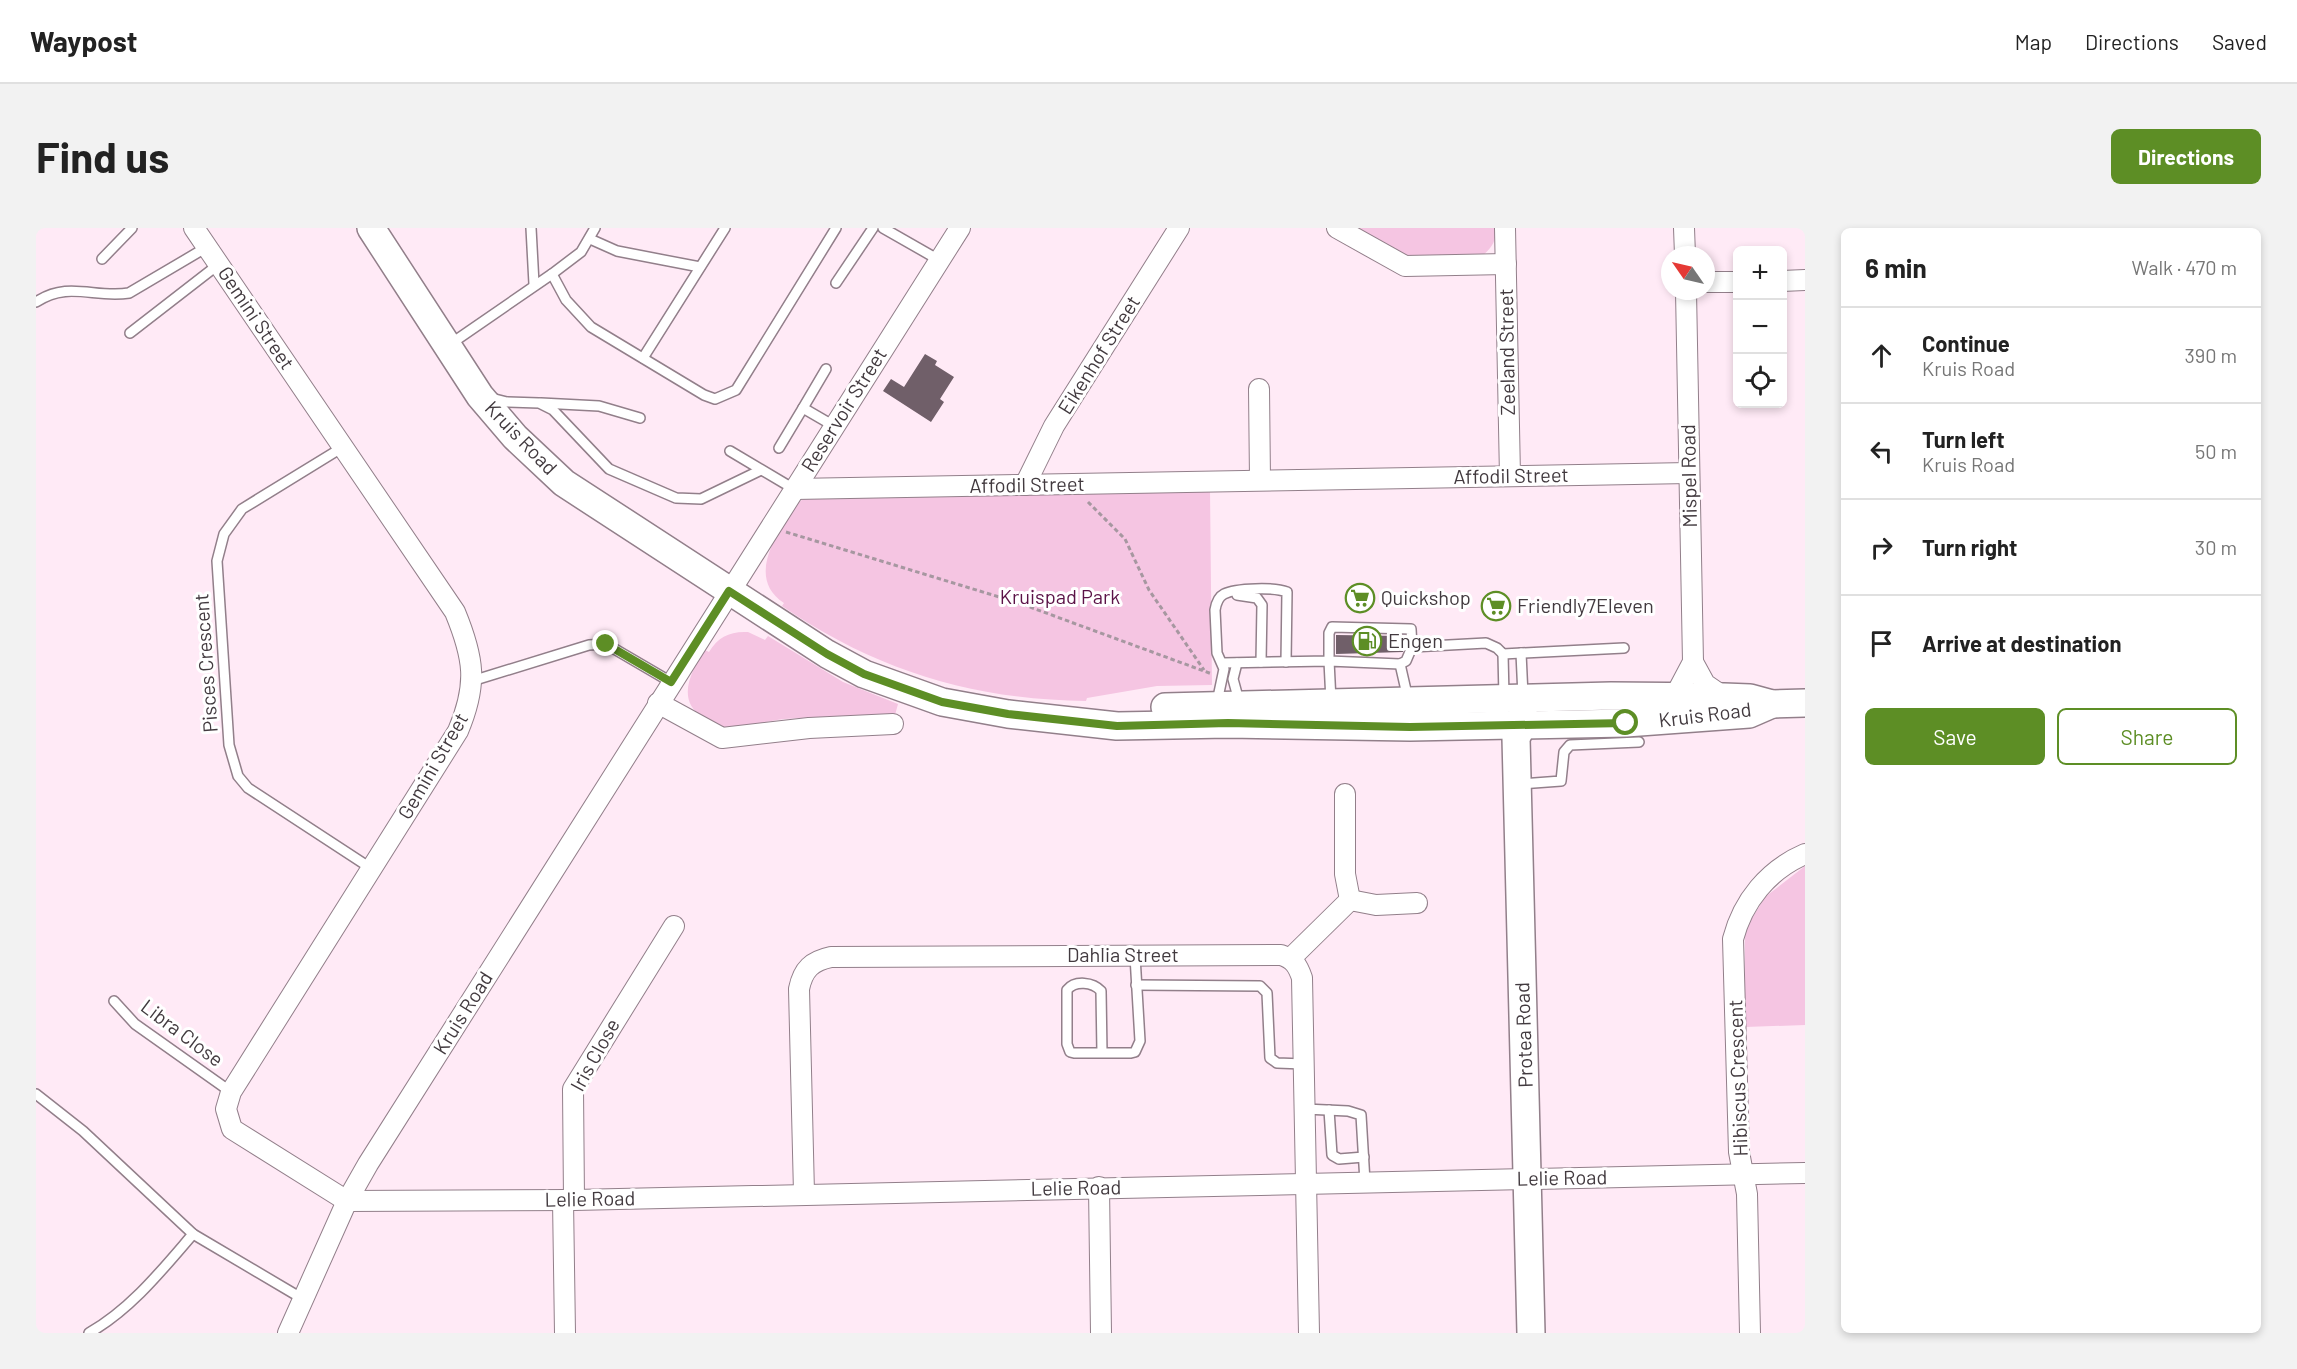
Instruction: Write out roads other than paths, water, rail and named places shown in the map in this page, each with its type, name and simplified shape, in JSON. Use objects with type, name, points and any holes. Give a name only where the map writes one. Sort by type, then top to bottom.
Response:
[{"type":"street","name":"Gemini Street","points":[[194,228],[455,612],[469,646],[472,681],[468,707],[458,731],[231,1092],[226,1109],[232,1129],[347,1202]]},
{"type":"street","name":"Kruis Road","points":[[371,228],[480,396],[515,437],[564,483],[846,665],[900,688],[955,705],[1008,714],[1062,718],[1117,726],[1228,723],[1331,714],[1408,700],[1514,717]]},
{"type":"street","name":"Reservoir Street","points":[[729,591],[960,228]]},
{"type":"street","name":"Eikenhof Street","points":[[1024,485],[1054,426],[1179,228]]},
{"type":"street","points":[[1337,228],[1405,266],[1506,264]]},
{"type":"street","name":"Zeeland Street","points":[[1505,228],[1510,476]]},
{"type":"street","points":[[1684,228],[1685,246]]},
{"type":"street","points":[[1787,281],[1805,280]]},
{"type":"street","points":[[1715,282],[1733,282]]},
{"type":"street","name":"Mispel Road","points":[[1674,708],[1693,662],[1686,300]]},
{"type":"street","points":[[1259,389],[1260,480]]},
{"type":"street","name":"Affodil Street","points":[[794,489],[1689,472]]},
{"type":"street","name":"Kruis Road","points":[[288,1333],[347,1202],[423,1076],[729,591]]},
{"type":"street","points":[[1693,662],[1705,684],[1724,697]]},
{"type":"street","name":"Kruis Road","points":[[1674,708],[1724,697],[1750,698],[1772,704],[1805,703]]},
{"type":"street","points":[[658,703],[722,738],[809,728],[893,724]]},
{"type":"street","name":"Kruis Road","points":[[1062,718],[1116,709],[1228,704],[1331,714],[1514,717],[1674,708],[1749,714],[1772,704]]},
{"type":"street","name":"Protea Road","points":[[1514,717],[1518,785],[1531,1333]]},
{"type":"street","points":[[1345,794],[1346,874],[1350,900]]},
{"type":"street","name":"Hibiscus Crescent","points":[[1750,1333],[1747,1194],[1738,1152],[1733,939],[1744,909],[1756,890],[1767,879],[1805,854]]},
{"type":"street","points":[[1350,900],[1376,905],[1417,903]]},
{"type":"street","points":[[1309,1333],[1302,978],[1299,967],[1291,958],[1350,900]]},
{"type":"street","name":"Iris Close","points":[[565,1333],[573,1089],[674,926]]},
{"type":"street","name":"Dahlia Street","points":[[804,1193],[798,989],[801,976],[808,966],[817,960],[831,957],[1271,953],[1291,958]]},
{"type":"street","name":"Lelie Road","points":[[347,1202],[568,1200],[804,1193],[1805,1173]]},
{"type":"street","points":[[1099,1187],[1101,1333]]},
{"type":"lane","points":[[102,259],[132,228]]},
{"type":"lane","points":[[531,228],[534,284]]},
{"type":"lane","points":[[447,346],[581,252],[595,228]]},
{"type":"lane","points":[[643,358],[725,228]]},
{"type":"lane","points":[[552,274],[577,315],[591,327],[704,395],[715,399],[736,390],[836,228]]},
{"type":"lane","points":[[836,283],[873,228]]},
{"type":"lane","points":[[883,228],[939,260]]},
{"type":"lane","points":[[590,239],[617,251],[700,267]]},
{"type":"lane","points":[[36,302],[56,292],[67,290],[119,295],[129,293],[207,247]]},
{"type":"lane","points":[[130,333],[219,264]]},
{"type":"lane","points":[[779,448],[826,369]]},
{"type":"lane","points":[[480,396],[507,402],[599,406],[640,418]]},
{"type":"lane","points":[[539,403],[553,410],[609,469],[676,498],[701,499],[761,470]]},
{"type":"lane","points":[[803,408],[834,426]]},
{"type":"lane","name":"Pisces Crescent","points":[[343,447],[242,509],[224,534],[217,561],[229,745],[238,776],[248,788],[372,869]]},
{"type":"lane","points":[[730,451],[794,489]]},
{"type":"lane","points":[[1228,704],[1223,663],[1216,649],[1215,610],[1216,604],[1223,595],[1237,590],[1281,590],[1288,594],[1286,662]]},
{"type":"lane","points":[[1223,595],[1253,597],[1260,601],[1261,662]]},
{"type":"lane","points":[[1223,663],[1329,661],[1400,664],[1406,662],[1412,647],[1413,634],[1408,627],[1336,626],[1329,633],[1329,661],[1331,714]]},
{"type":"lane","points":[[472,681],[589,645],[606,644],[671,682]]},
{"type":"lane","points":[[1412,647],[1486,644],[1497,648],[1503,654],[1514,717]]},
{"type":"lane","points":[[1503,654],[1623,648]]},
{"type":"lane","points":[[1514,717],[1521,653]]},
{"type":"lane","points":[[1228,704],[1238,663]]},
{"type":"lane","points":[[1400,664],[1408,700]]},
{"type":"lane","points":[[1518,785],[1560,781],[1564,752],[1570,745],[1639,742]]},
{"type":"lane","points":[[1102,1053],[1101,991],[1095,985],[1072,984],[1067,994],[1068,1049],[1074,1053],[1102,1053],[1131,1053],[1138,1048],[1135,956]]},
{"type":"lane","points":[[1136,985],[1260,986],[1267,993],[1270,1058],[1277,1064],[1304,1064]]},
{"type":"lane","name":"Libra Close","points":[[114,1001],[135,1024],[231,1092]]},
{"type":"lane","points":[[36,1094],[83,1131],[193,1234],[303,1299]]},
{"type":"lane","points":[[1305,1109],[1357,1112],[1360,1115],[1365,1182]]},
{"type":"lane","points":[[1329,1110],[1332,1155],[1340,1159],[1364,1157]]},
{"type":"lane","points":[[88,1333],[106,1329],[193,1234]]},
{"type":"place","name":"Quickshop","points":[[1360,598]]},
{"type":"place","name":"Friendly7Eleven","points":[[1496,606]]},
{"type":"place","name":"Engen","points":[[1367,641]]},
{"type":"park label","name":"Kruispad Park","points":[[1060,597]]}]
